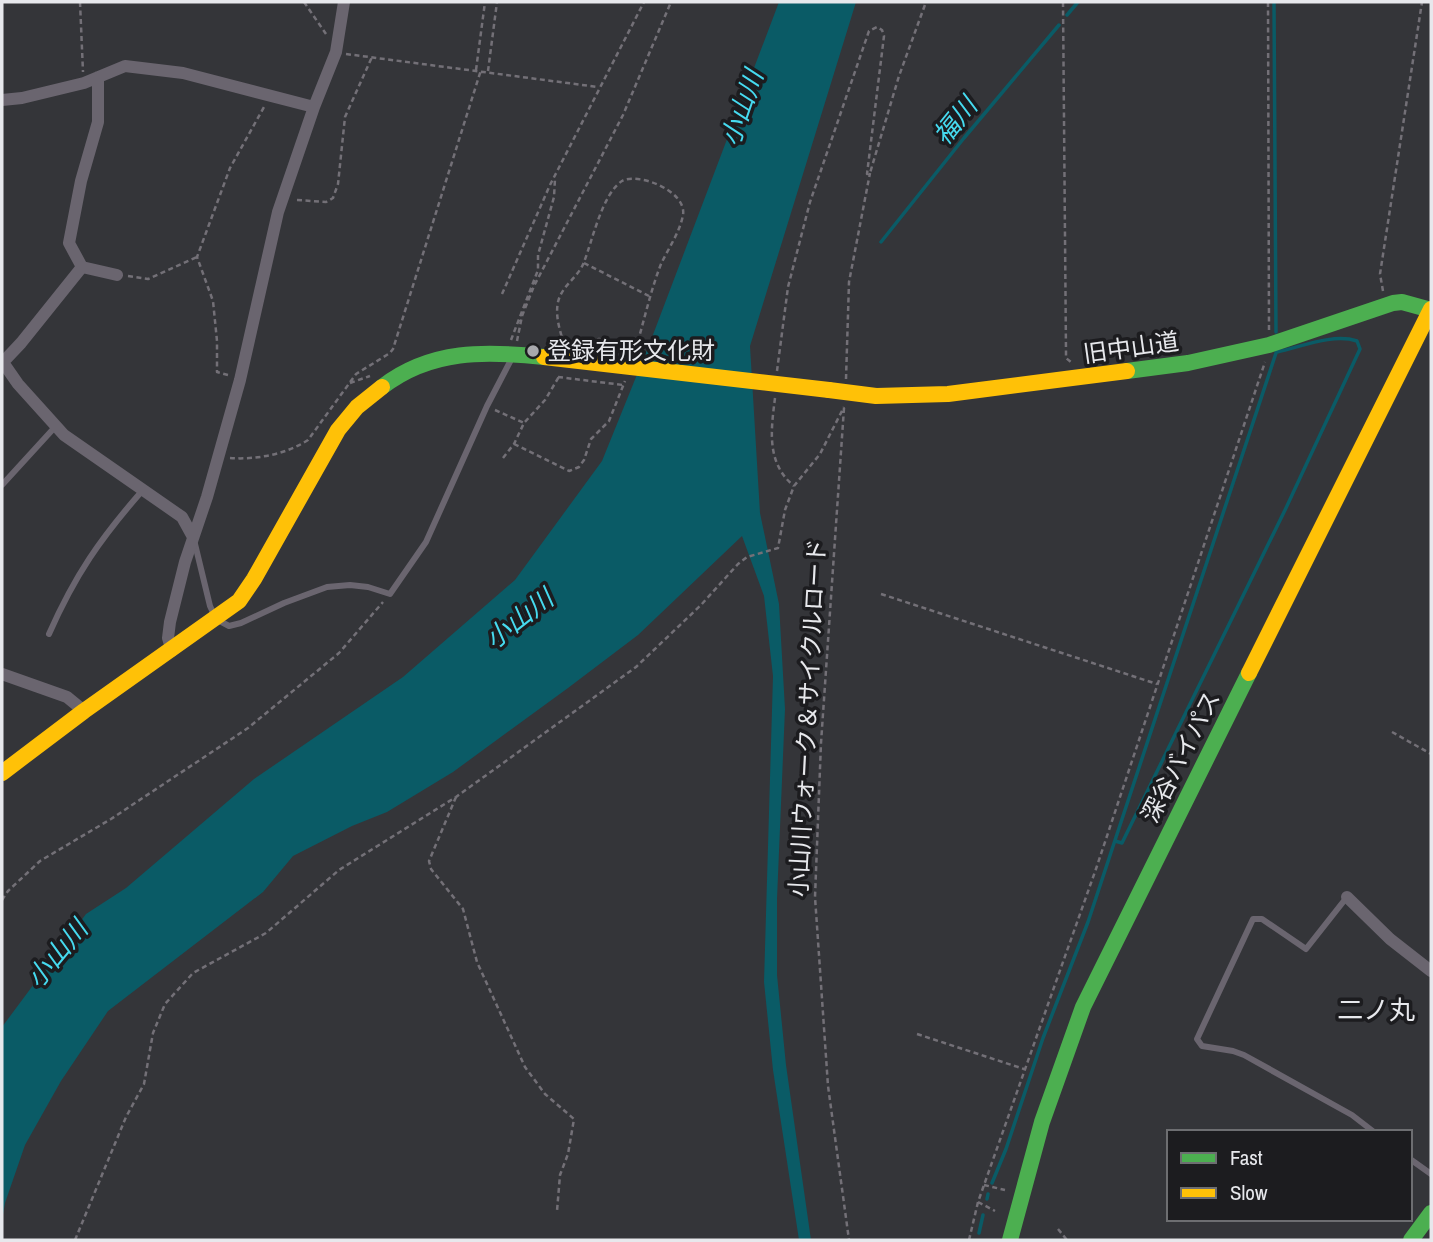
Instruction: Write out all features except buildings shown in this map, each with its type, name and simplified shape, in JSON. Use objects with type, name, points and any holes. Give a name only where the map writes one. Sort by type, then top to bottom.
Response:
[{"type":"main road","name":"旧中山道","points":[[2,773],[239,601],[330,444],[357,407],[398,374],[424,363],[451,355],[509,354],[876,396],[948,394],[1161,367],[1269,345],[1384,304],[1402,303],[1431,310]]},
{"type":"main road","name":"深谷バイパス","points":[[1010,1240],[1015,1192],[1083,1007],[1431,310]]},
{"type":"main road","points":[[1015,1192],[1018,1240]]},
{"type":"main road","points":[[1411,1240],[1431,1213]]},
{"type":"street","points":[[172,651],[168,638],[170,622],[240,380],[265,262],[313,107],[337,52],[344,2]]},
{"type":"street","points":[[2,100],[22,98],[84,83],[125,66],[183,73],[313,107]]},
{"type":"street","points":[[98,77],[98,122],[81,181],[69,243],[82,267],[117,275]]},
{"type":"street","points":[[82,267],[21,343],[2,361],[55,427],[182,517],[193,537]]},
{"type":"street","points":[[2,674],[67,697],[84,711]]},
{"type":"street","points":[[1347,897],[1390,939],[1431,971]]},
{"type":"lane","points":[[193,537],[210,606],[216,619],[229,626],[327,587],[359,586],[390,594],[426,542],[509,354]]},
{"type":"lane","points":[[2,485],[55,427]]},
{"type":"lane","points":[[49,634],[67,593],[90,554],[142,491]]},
{"type":"lane","points":[[1347,897],[1306,950],[1262,919],[1253,919],[1197,1039],[1202,1046],[1244,1055],[1352,1115],[1371,1130]]},
{"type":"lane","points":[[1412,1160],[1431,1174]]},
{"type":"path","points":[[79,2],[84,83]]},
{"type":"path","points":[[304,2],[337,52],[598,87]]},
{"type":"path","points":[[476,69],[485,2]]},
{"type":"path","points":[[488,71],[497,2]]},
{"type":"path","points":[[502,294],[598,87],[644,2]]},
{"type":"path","points":[[509,354],[534,286],[623,115],[671,2]]},
{"type":"path","points":[[846,379],[849,282],[870,173],[899,76],[926,2]]},
{"type":"path","points":[[1063,2],[1066,358],[1073,363]]},
{"type":"path","points":[[969,1240],[978,1202],[1097,866],[1265,365],[1269,345],[1268,2]]},
{"type":"path","points":[[1384,304],[1380,274],[1422,2]]},
{"type":"path","points":[[776,379],[788,287],[810,202],[869,31],[877,27],[882,30],[884,36],[865,172],[870,173]]},
{"type":"path","points":[[284,195],[297,200],[326,202],[334,198],[345,117],[372,57]]},
{"type":"path","points":[[219,456],[249,458],[299,446],[308,440],[356,374],[390,353],[481,70]]},
{"type":"path","points":[[240,380],[217,372],[213,301],[197,257],[230,168],[270,94]]},
{"type":"path","points":[[509,354],[538,270],[538,255],[554,197],[555,176]]},
{"type":"path","points":[[565,352],[558,321],[558,303],[565,285],[584,263],[591,234],[616,186],[632,179],[674,192],[681,201],[683,215],[661,266],[632,359]]},
{"type":"path","points":[[117,275],[148,279],[197,257]]},
{"type":"path","points":[[584,263],[651,296]]},
{"type":"path","points":[[565,346],[599,339],[635,351]]},
{"type":"path","points":[[503,458],[514,444],[524,423],[545,400],[562,369]]},
{"type":"path","points":[[514,444],[569,471],[573,470],[584,460],[591,439],[609,422],[628,372]]},
{"type":"path","points":[[558,377],[623,386]]},
{"type":"path","points":[[75,1240],[116,1141],[144,1084],[153,1033],[165,1004],[193,973],[266,933],[339,870],[456,797],[636,667],[747,557],[778,548],[785,510],[794,486],[783,475],[773,452],[771,440],[775,391]]},
{"type":"path","points":[[490,407],[524,423]]},
{"type":"path","name":"小山川ウォーク＆サイクルロード","points":[[794,486],[820,454],[844,408],[816,830],[815,897],[823,1030],[836,1153],[849,1240]]},
{"type":"path","points":[[2,900],[8,891],[40,862],[111,819],[248,728],[339,653],[390,594]]},
{"type":"path","points":[[881,594],[1157,684]]},
{"type":"path","points":[[1392,732],[1431,754]]},
{"type":"path","points":[[456,797],[429,861],[431,869],[463,909],[477,962],[525,1067],[545,1094],[574,1119],[568,1154],[560,1175],[557,1211]]},
{"type":"path","points":[[917,1034],[1024,1069]]},
{"type":"path","points":[[984,1185],[1015,1192]]},
{"type":"path","points":[[978,1202],[995,1211]]},
{"type":"path","points":[[1058,1229],[1068,1240]]},
{"type":"water","name":"小山川","points":[[779,2],[856,2],[750,346],[760,513],[779,604],[785,709],[777,899],[777,975],[786,1065],[811,1240],[799,1240],[773,1070],[764,982],[773,676],[764,596],[742,536],[638,635],[568,688],[453,772],[387,812],[352,826],[293,856],[263,892],[108,1011],[61,1081],[25,1145],[5,1203],[2,1220],[2,1027],[86,914],[126,888],[254,779],[403,677],[515,580],[602,461],[651,340]]},
{"type":"waterway","name":"福川","points":[[1067,15],[1078,2]]},
{"type":"waterway","points":[[1274,2],[1276,332]]},
{"type":"waterway","name":"福川","points":[[881,242],[1059,25]]},
{"type":"waterway","points":[[1115,841],[1122,843],[1286,508],[1360,349],[1357,341],[1338,339],[1277,352]]},
{"type":"waterway","points":[[992,1183],[1043,1038],[1088,922],[1277,350]]},
{"type":"waterway","points":[[987,1199],[988,1194]]},
{"type":"waterway","points":[[979,1233],[983,1215]]},
{"type":"traffic: fast","points":[[1127,371],[1188,363],[1269,345],[1393,303],[1402,302],[1431,310]]},
{"type":"traffic: fast","points":[[382,387],[420,365],[439,359],[480,354],[544,357]]},
{"type":"traffic: fast","points":[[1010,1240],[1042,1122],[1083,1007],[1249,673]]},
{"type":"traffic: fast","points":[[1411,1240],[1431,1213]]},
{"type":"traffic: slow","points":[[1249,673],[1431,309]]},
{"type":"traffic: slow","points":[[544,357],[829,390]]},
{"type":"traffic: slow","points":[[829,390],[876,396],[948,394],[1127,371]]},
{"type":"traffic: slow","points":[[2,773],[239,601],[338,430],[357,407],[382,387]]},
{"type":"place","name":"登録有形文化財","points":[[533,351]]},
{"type":"district","name":"二ノ丸","points":[[1376,1010]]}]
